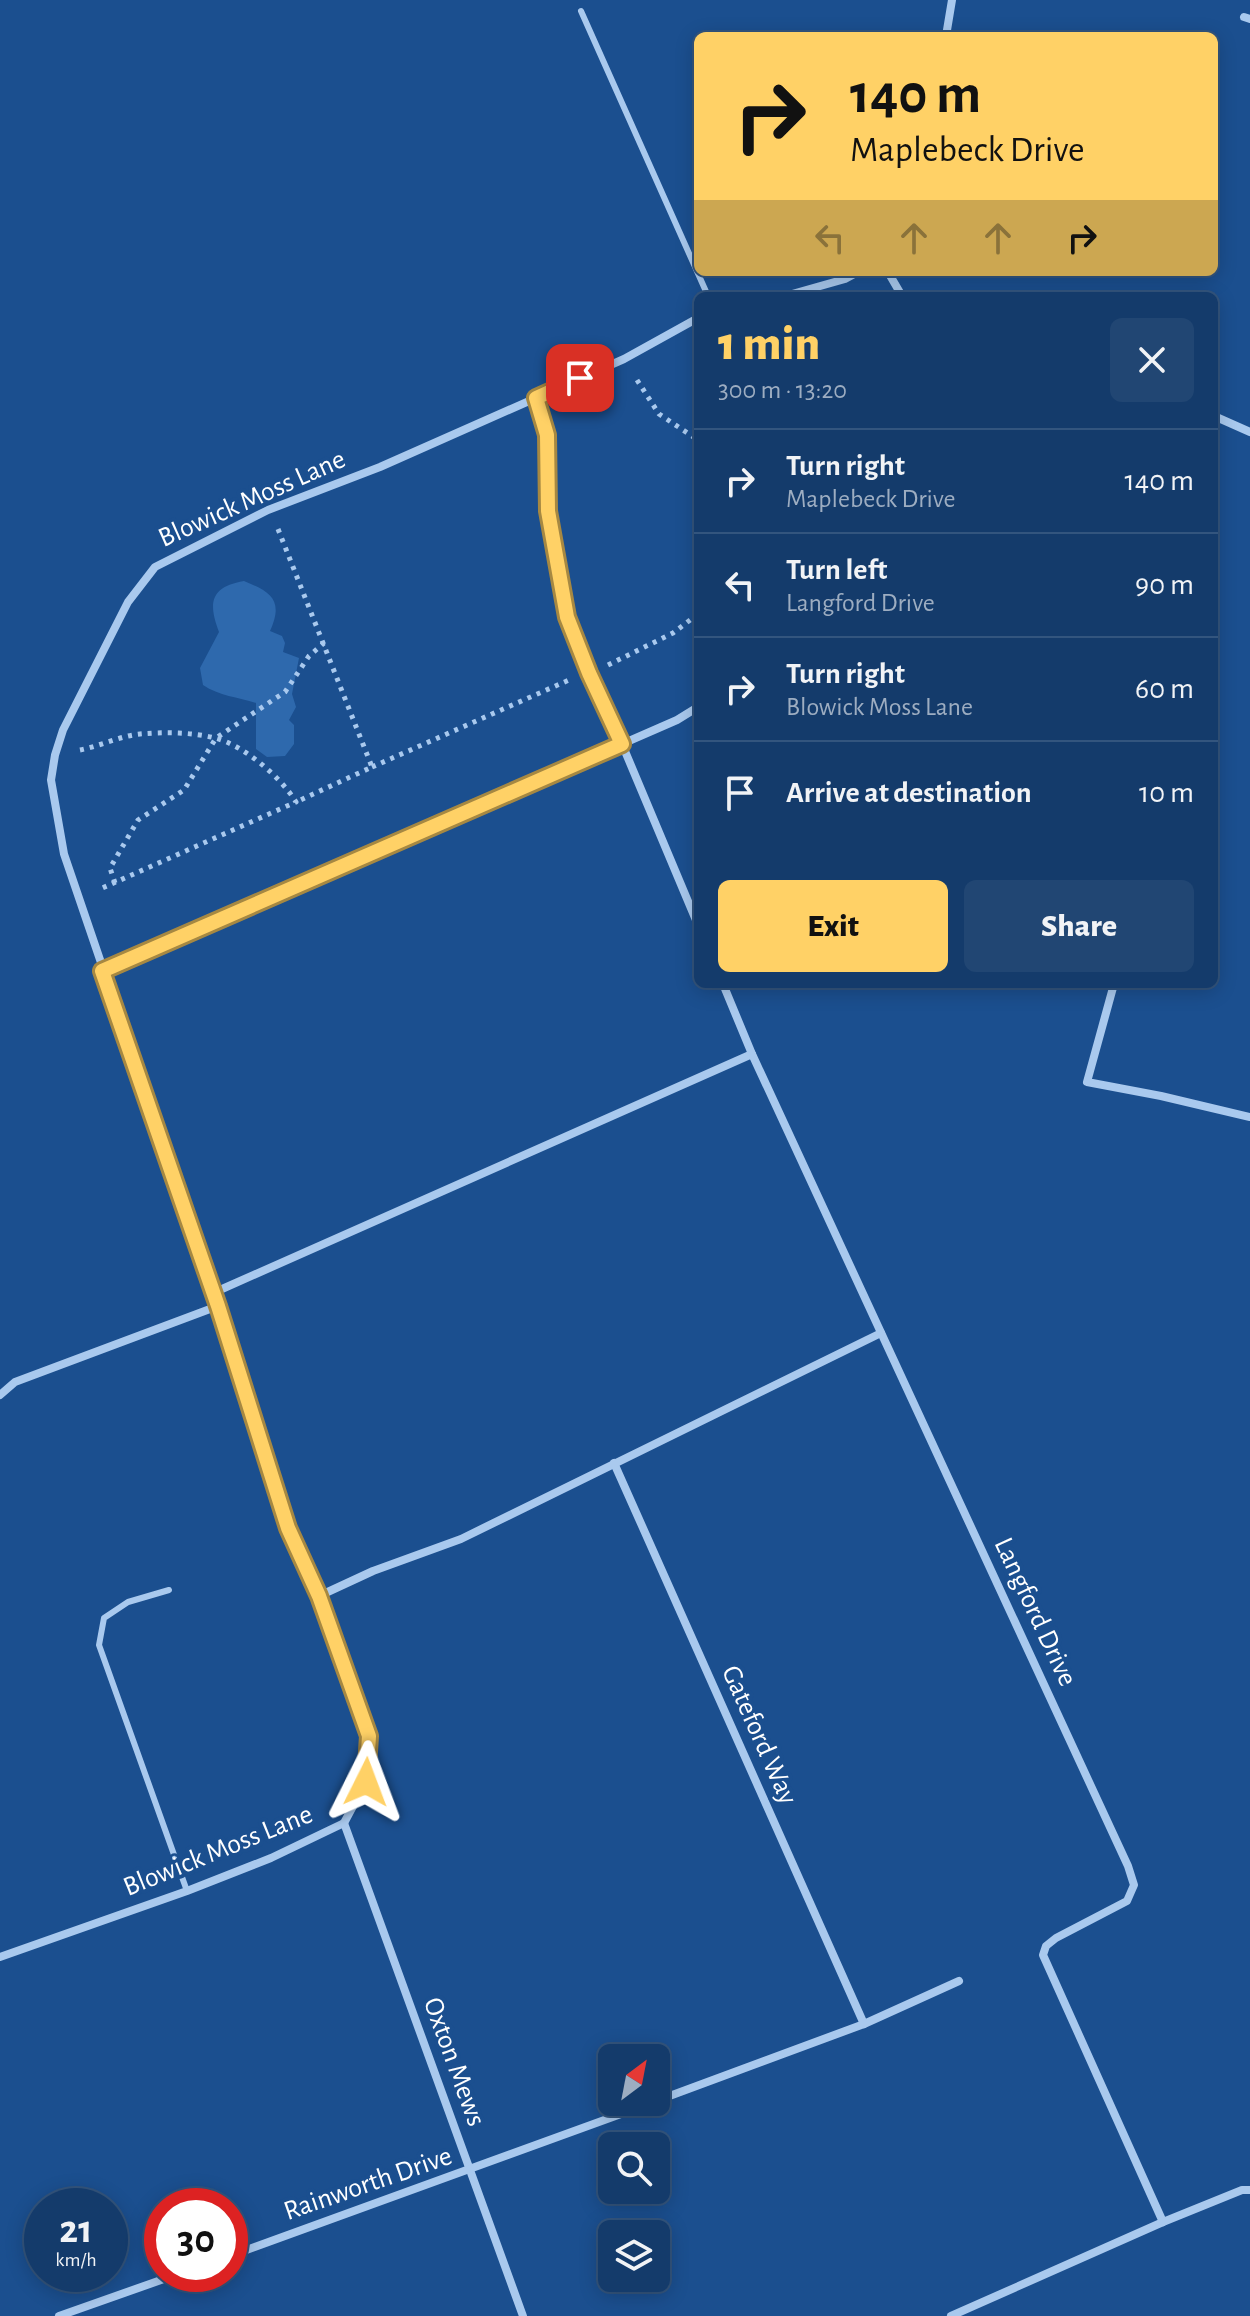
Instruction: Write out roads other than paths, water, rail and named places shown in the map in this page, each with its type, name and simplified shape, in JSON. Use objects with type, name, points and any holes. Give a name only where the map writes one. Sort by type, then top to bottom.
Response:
[{"type":"street","points":[[947,32],[952,0]]},
{"type":"street","points":[[799,292],[851,276]]},
{"type":"street","name":"Blowick Moss Lane","points":[[0,1957],[187,1891],[271,1858],[344,1823],[366,1782],[369,1736],[319,1596],[288,1528],[218,1306],[64,854],[51,780],[63,730],[128,602],[155,567],[268,510],[380,467],[624,359],[694,320]]},
{"type":"street","points":[[1218,418],[1250,432]]},
{"type":"street","points":[[102,971],[677,720],[694,709]]},
{"type":"street","points":[[622,744],[694,915]]},
{"type":"street","name":"Langford Drive","points":[[725,988],[752,1054],[1134,1885],[1127,1901],[1056,1938],[1046,1946],[1043,1955],[1163,2222]]},
{"type":"street","points":[[1113,988],[1087,1082],[1250,1117]]},
{"type":"street","points":[[213,1293],[752,1054]]},
{"type":"street","points":[[0,1395],[15,1382],[218,1306]]},
{"type":"street","points":[[319,1596],[373,1571],[461,1539],[881,1333]]},
{"type":"street","name":"Gateford Way","points":[[614,1463],[864,2024]]},
{"type":"street","name":"Oxton Mews","points":[[344,1823],[523,2316]]},
{"type":"street","name":"Rainworth Drive","points":[[670,2096],[864,2024],[959,1981]]},
{"type":"street","name":"Rainworth Drive","points":[[248,2250],[617,2116]]},
{"type":"street","points":[[952,2316],[1163,2222],[1242,2190],[1250,2190]]},
{"type":"street","points":[[59,2316],[144,2286]]},
{"type":"lane","points":[[581,11],[694,265]]},
{"type":"lane","points":[[536,398],[547,435],[548,511],[567,617],[622,744]]},
{"type":"lane","points":[[169,1590],[128,1602],[104,1618],[99,1645],[187,1891]]}]
